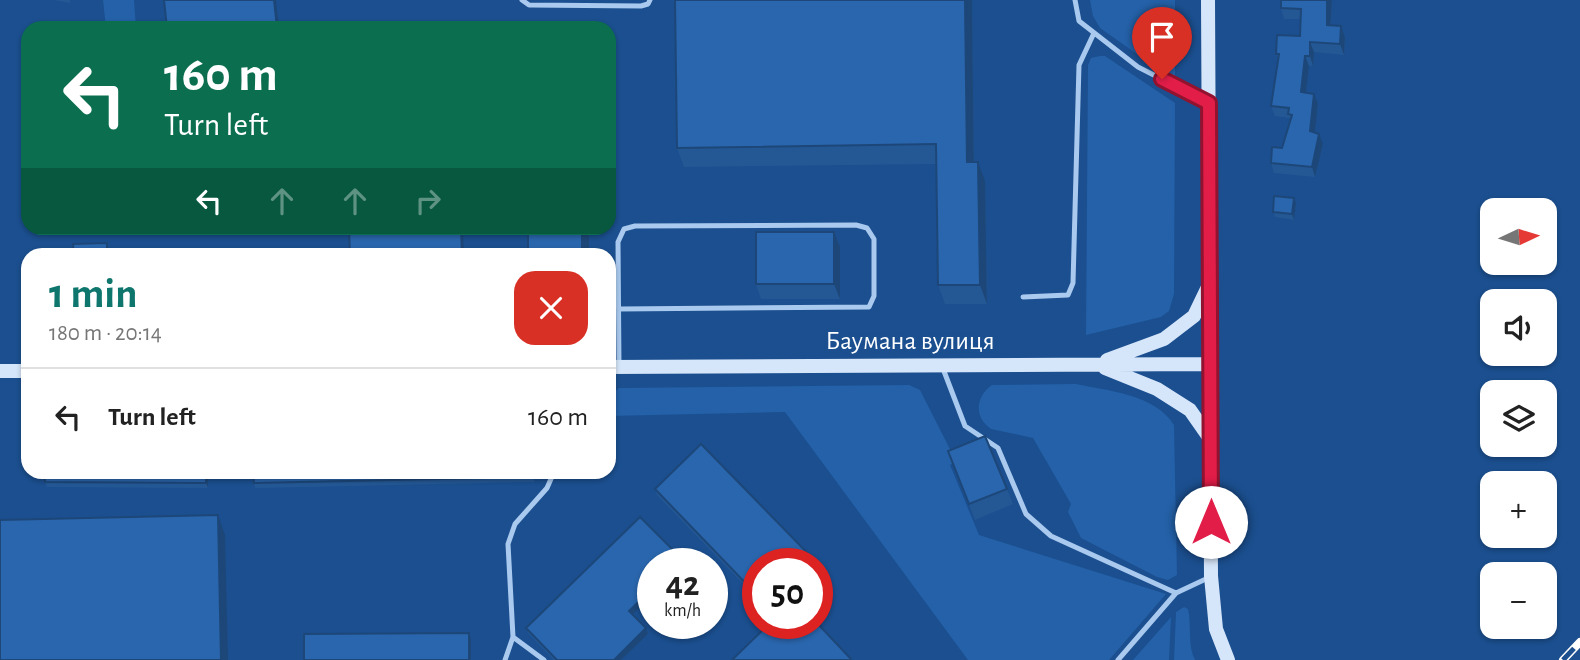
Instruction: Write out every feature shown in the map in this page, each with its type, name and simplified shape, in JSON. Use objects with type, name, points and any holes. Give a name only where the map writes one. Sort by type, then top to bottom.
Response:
[{"type":"main road","points":[[1208,0],[1211,576],[1216,629],[1228,660]]},
{"type":"main road","points":[[1097,364],[1164,339],[1194,316],[1210,283]]},
{"type":"main road","points":[[1097,364],[1157,389],[1190,410],[1211,440]]},
{"type":"main road","name":"Баумана вулиця","points":[[616,367],[1211,365]]},
{"type":"main road","points":[[0,371],[21,371]]},
{"type":"lane","points":[[522,0],[529,5],[641,6],[649,4],[650,0]]},
{"type":"lane","points":[[1076,0],[1079,21],[1094,33],[1138,67],[1209,103]]},
{"type":"lane","points":[[1024,297],[1068,295],[1073,282],[1079,65],[1094,33]]},
{"type":"lane","points":[[616,344],[619,309],[618,242],[624,229],[635,226],[856,225],[867,228],[874,239],[874,296],[869,307],[619,309]]},
{"type":"lane","points":[[941,364],[965,426],[998,448],[1026,513],[1051,536],[1176,593]]},
{"type":"lane","points":[[505,660],[513,637],[508,544],[514,523],[547,488],[551,479]]},
{"type":"lane","points":[[1118,660],[1176,593],[1211,576]]},
{"type":"lane","points":[[513,637],[544,660]]},
{"type":"shaded area","points":[[103,0],[134,0],[136,21],[105,21]]},
{"type":"shaded area","points":[[1090,0],[1175,0],[1175,81],[1100,28],[1093,16]]},
{"type":"shaded area","points":[[1105,56],[1175,103],[1174,294],[1169,311],[1161,317],[1086,335],[1088,65],[1091,58]]},
{"type":"shaded area","points":[[1076,384],[1143,400],[1155,406],[1174,425],[1177,575],[1168,580],[1081,538],[1068,512],[1071,504],[1033,438],[991,429],[979,413],[980,401],[992,385]]},
{"type":"shaded area","points":[[909,385],[920,390],[956,461],[950,465],[979,535],[1166,594],[1109,660],[968,660],[785,412],[616,416],[616,391],[619,388]]},
{"type":"shaded area","points":[[1184,607],[1188,609],[1191,648],[1195,660],[1174,660],[1176,612]]},
{"type":"shaded area","points":[[1171,617],[1169,660],[1133,660]]},
{"type":"building","points":[[164,0],[274,0],[276,21],[166,21]]},
{"type":"building","points":[[675,0],[965,0],[967,162],[978,162],[980,285],[938,285],[936,144],[677,148]]},
{"type":"building","points":[[1281,0],[1327,0],[1327,25],[1341,26],[1340,44],[1310,42],[1310,56],[1305,56],[1301,92],[1314,94],[1310,131],[1319,134],[1312,167],[1271,163],[1272,147],[1282,148],[1292,115],[1288,114],[1289,108],[1271,106],[1279,54],[1276,54],[1277,35],[1300,36],[1301,9],[1281,8]]},
{"type":"building","points":[[1274,196],[1294,198],[1292,214],[1273,212]]},
{"type":"building","points":[[756,232],[834,232],[834,284],[756,284]]},
{"type":"building","points":[[349,235],[461,235],[462,248],[350,248]]},
{"type":"building","points":[[528,235],[582,235],[582,248],[528,248]]},
{"type":"building","points":[[107,243],[107,248],[73,248],[73,244]]},
{"type":"building","points":[[985,436],[1007,489],[969,504],[948,451]]},
{"type":"building","points":[[701,444],[803,548],[742,548],[742,579],[728,565],[728,548],[712,548],[655,489]]},
{"type":"building","points":[[45,479],[206,479],[206,483],[45,482]]},
{"type":"building","points":[[254,479],[439,479],[254,483]]},
{"type":"building","points":[[218,515],[221,660],[0,660],[0,520]]},
{"type":"building","points":[[640,517],[671,548],[637,548],[637,603],[629,611],[637,619],[637,637],[614,660],[557,660],[526,628]]},
{"type":"building","points":[[469,633],[469,660],[304,660],[304,634]]},
{"type":"building","points":[[754,639],[832,639],[851,659],[850,660],[732,660]]},
{"type":"railway","points":[[1563,660],[1580,642]]},
{"type":"route","points":[[1162,79],[1209,103],[1211,522]]}]
